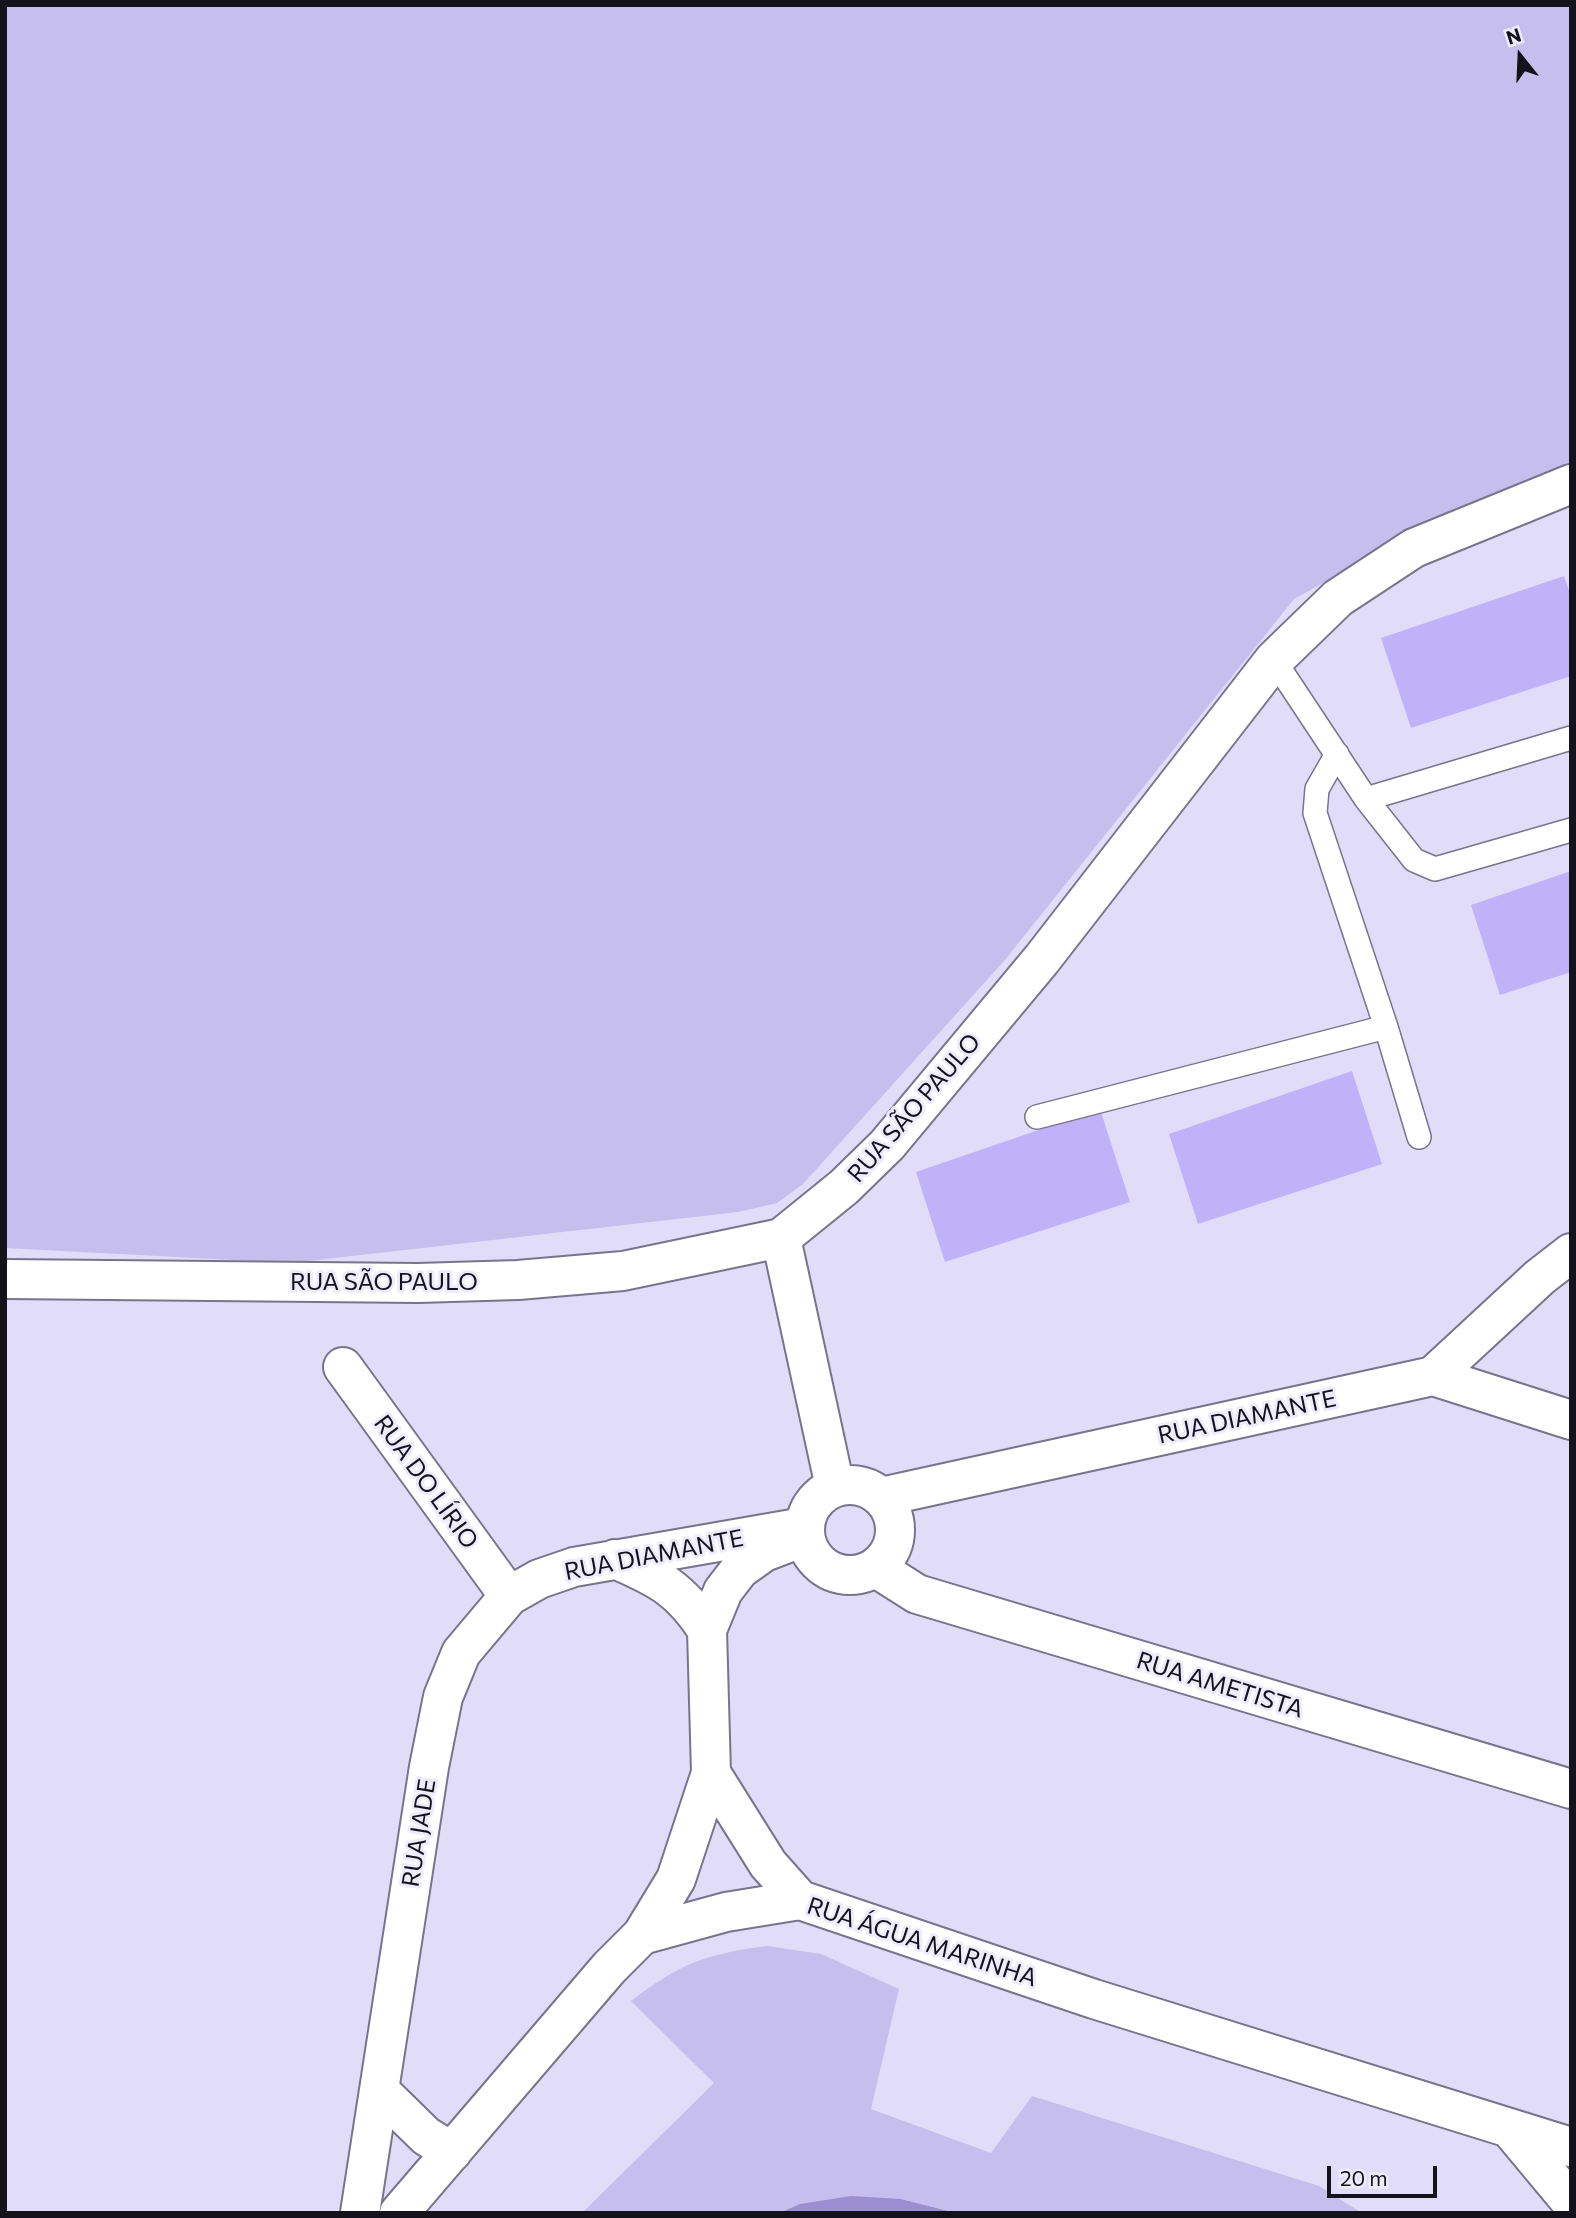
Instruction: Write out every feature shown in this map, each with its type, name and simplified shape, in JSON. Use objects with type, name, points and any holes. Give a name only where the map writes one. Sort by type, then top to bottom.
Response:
[{"type":"street","name":"RUA SÃO PAULO","points":[[5,1279],[418,1283],[518,1280],[623,1271],[781,1238],[844,1186],[887,1145],[1042,959],[1274,660],[1338,598],[1414,548],[1571,484]]},
{"type":"street","points":[[781,1238],[835,1488]]},
{"type":"street","points":[[1571,1253],[1540,1276],[1433,1377],[1571,1420]]},
{"type":"street","name":"RUA DO LÍRIO","points":[[343,1367],[509,1596]]},
{"type":"street","name":"RUA DIAMANTE","points":[[881,1497],[1433,1377]]},
{"type":"street","points":[[859,1486],[881,1497],[890,1510],[895,1525],[895,1541],[888,1556],[876,1568],[850,1575],[841,1575],[824,1568],[811,1554],[805,1532],[814,1503],[835,1488],[859,1486]]},
{"type":"street","points":[[642,1935],[676,1879],[711,1773],[707,1630],[723,1591],[740,1569],[764,1552],[805,1532]]},
{"type":"street","name":"RUA DIAMANTE","points":[[509,1596],[539,1579],[575,1567],[805,1532]]},
{"type":"street","points":[[615,1559],[668,1584],[690,1604],[707,1630]]},
{"type":"street","name":"RUA AMETISTA","points":[[876,1568],[917,1594],[1571,1789]]},
{"type":"street","name":"RUA JADE","points":[[360,2213],[429,1767],[443,1697],[461,1653],[509,1596]]},
{"type":"street","points":[[711,1773],[768,1864],[800,1900]]},
{"type":"street","name":"RUA ÁGUA MARINHA","points":[[399,2213],[609,1968],[642,1935],[726,1912],[800,1900],[1107,2003],[1571,2147]]},
{"type":"street","points":[[380,2091],[426,2136],[452,2152]]},
{"type":"street","points":[[1511,2130],[1571,2202]]},
{"type":"lane","points":[[1274,660],[1366,799],[1414,860],[1436,869],[1571,830]]},
{"type":"lane","points":[[1366,799],[1571,738]]},
{"type":"lane","points":[[1337,754],[1317,789],[1315,813],[1386,1027],[1419,1138]]},
{"type":"lane","points":[[1037,1117],[1386,1027]]},
{"type":"shaded area","points":[[5,5],[1571,5],[1571,490],[1476,500],[1294,599],[1004,961],[803,1184],[777,1203],[738,1212],[291,1263],[5,1248]]},
{"type":"shaded area","points":[[767,1946],[821,1954],[899,1989],[871,2109],[991,2153],[1032,2096],[1319,2186],[1362,2213],[956,2213],[901,2199],[800,2204],[779,2213],[582,2213],[714,2083],[631,2001],[694,1962]]},
{"type":"shaded area","points":[[851,2196],[901,2199],[956,2213],[779,2213],[800,2204]]},
{"type":"building","points":[[1564,576],[1571,596],[1571,676],[1411,728],[1381,638]]},
{"type":"building","points":[[1571,871],[1571,972],[1500,995],[1471,905]]},
{"type":"building","points":[[1352,1071],[1382,1164],[1198,1224],[1169,1134]]},
{"type":"building","points":[[1100,1109],[1130,1202],[945,1262],[916,1172]]}]
